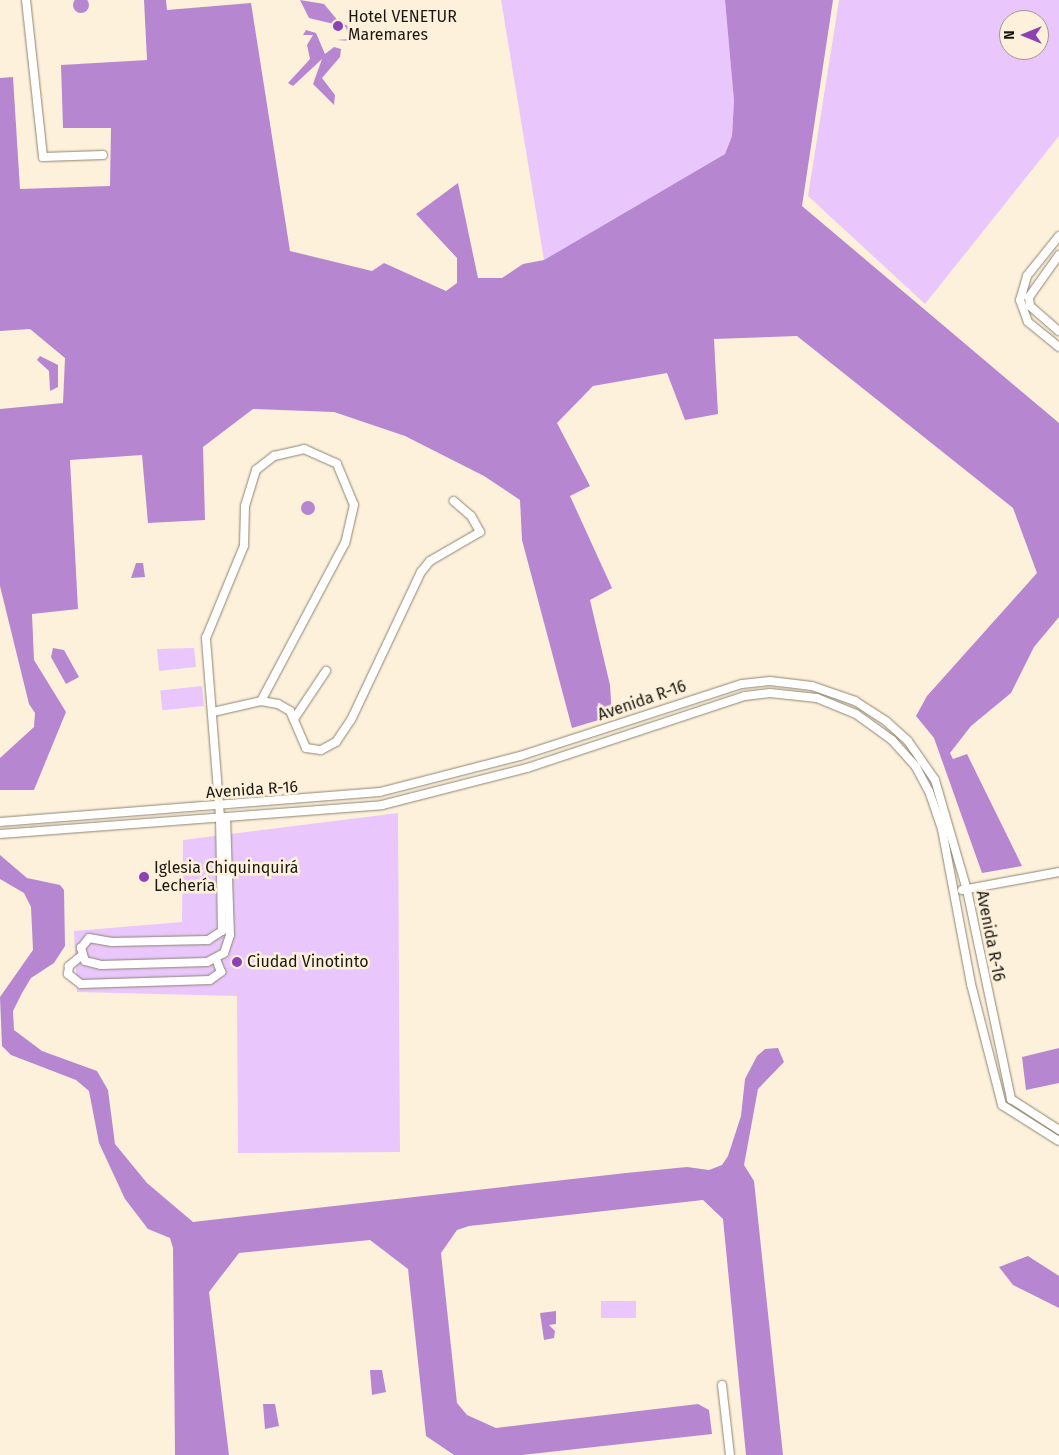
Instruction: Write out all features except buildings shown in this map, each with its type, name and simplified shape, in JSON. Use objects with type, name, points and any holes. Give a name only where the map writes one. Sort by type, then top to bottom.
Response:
[{"type":"street","points":[[26,0],[43,157],[102,155]]},
{"type":"street","points":[[1059,236],[1027,276],[1020,300],[1028,322],[1059,347]]},
{"type":"street","points":[[1059,254],[1029,297],[1030,306],[1059,331]]},
{"type":"street","points":[[81,956],[101,965],[216,959],[228,946],[230,935],[223,817],[219,806],[206,638],[244,546],[248,486],[263,462],[292,449],[304,449],[337,464],[354,505],[345,543],[261,701]]},
{"type":"street","points":[[213,712],[261,701],[284,707],[294,719],[306,748],[321,750],[336,742],[351,720],[421,572],[430,561],[480,532],[471,516],[454,501]]},
{"type":"street","points":[[294,719],[326,670]]},
{"type":"street","name":"Avenida R-16","points":[[0,822],[346,796],[420,784],[742,684],[794,683],[831,692],[855,700],[908,740],[935,780],[967,890],[1011,1099]]},
{"type":"street","points":[[742,684],[744,696]]},
{"type":"street","name":"Avenida R-16","points":[[0,834],[353,808],[424,796],[627,737],[744,696],[770,693],[817,698],[856,714],[892,740],[916,767],[929,791],[955,892],[971,984],[1002,1105]]},
{"type":"street","points":[[161,810],[162,822]]},
{"type":"street","points":[[216,959],[221,972],[210,980],[81,984],[68,974],[68,966],[81,956],[83,942],[95,937],[112,942],[216,938],[224,922],[223,817]]},
{"type":"street","points":[[955,892],[1059,872]]},
{"type":"street","points":[[1059,1130],[1011,1099],[1002,1105],[1059,1141]]},
{"type":"street","points":[[722,1385],[730,1455]]},
{"type":"shaded area","points":[[81,-3],[89,5],[81,13],[73,5]]},
{"type":"shaded area","points":[[144,0],[166,0],[167,10],[251,3],[290,251],[372,271],[384,263],[446,291],[457,283],[457,258],[416,214],[458,183],[478,278],[502,278],[523,264],[544,260],[725,154],[732,136],[734,101],[725,0],[833,0],[802,206],[1059,423],[1059,617],[1034,647],[1011,693],[971,726],[950,753],[953,759],[967,754],[1022,866],[982,873],[934,738],[916,716],[927,696],[1037,573],[1013,508],[797,336],[714,339],[718,414],[685,420],[667,373],[593,386],[557,423],[590,486],[570,496],[612,588],[590,600],[610,685],[612,716],[572,728],[522,540],[520,500],[484,476],[405,436],[334,412],[253,409],[203,447],[205,520],[148,523],[142,455],[70,460],[78,609],[32,614],[34,660],[66,712],[34,790],[0,790],[0,758],[34,727],[35,713],[29,704],[0,586],[0,409],[63,403],[65,358],[30,329],[0,331],[0,78],[13,77],[20,189],[110,186],[111,128],[63,128],[61,65],[147,60]]},
{"type":"shaded area","points":[[300,0],[324,4],[339,22],[352,28],[351,41],[337,40],[349,39],[346,27],[309,18]]},
{"type":"shaded area","points":[[501,0],[725,0],[734,101],[732,136],[725,154],[544,260]]},
{"type":"shaded area","points":[[839,0],[1059,0],[1059,136],[925,304],[808,196]]},
{"type":"shaded area","points":[[306,30],[316,33],[325,54],[334,47],[341,49],[340,57],[322,78],[335,95],[334,105],[313,84],[322,59],[293,86],[288,83],[310,59],[307,45],[313,35],[303,35]]},
{"type":"shaded area","points":[[40,356],[58,365],[58,387],[50,391],[49,371],[37,360]]},
{"type":"shaded area","points":[[308,501],[313,503],[315,508],[313,513],[308,515],[303,513],[301,508],[303,503]]},
{"type":"shaded area","points":[[136,563],[143,563],[145,577],[131,578]]},
{"type":"shaded area","points":[[53,648],[64,650],[79,677],[66,684],[51,657]]},
{"type":"shaded area","points":[[194,648],[196,667],[159,671],[157,649]]},
{"type":"shaded area","points":[[202,686],[204,706],[162,710],[160,690]]},
{"type":"shaded area","name":"Ciudad Vinotinto","points":[[398,813],[400,1152],[238,1153],[237,996],[77,992],[74,931],[182,922],[183,840]]},
{"type":"shaded area","points":[[0,855],[27,878],[60,885],[64,890],[65,946],[54,963],[31,978],[13,1011],[14,1030],[42,1051],[97,1071],[108,1090],[115,1144],[147,1183],[193,1222],[626,1173],[687,1167],[709,1170],[722,1165],[728,1156],[741,1116],[745,1079],[757,1056],[765,1049],[778,1048],[784,1062],[758,1089],[744,1165],[754,1181],[783,1455],[746,1455],[723,1219],[703,1200],[469,1226],[457,1230],[441,1253],[457,1403],[467,1415],[496,1428],[698,1404],[709,1410],[712,1434],[522,1455],[454,1455],[426,1436],[408,1269],[370,1240],[239,1253],[209,1292],[229,1455],[175,1455],[173,1248],[170,1238],[148,1229],[125,1199],[99,1143],[89,1091],[76,1080],[11,1055],[2,1046],[0,997],[33,950],[31,907],[24,893],[0,879]]},
{"type":"shaded area","points":[[1059,1048],[1059,1083],[1026,1090],[1022,1057]]},
{"type":"shaded area","points":[[1028,1256],[1059,1276],[1059,1308],[1013,1285],[999,1267]]},
{"type":"shaded area","points":[[601,1301],[636,1301],[636,1318],[601,1318]]},
{"type":"shaded area","points":[[556,1311],[556,1324],[549,1325],[555,1331],[554,1338],[544,1340],[540,1313]]},
{"type":"shaded area","points":[[370,1370],[382,1370],[386,1392],[372,1395]]},
{"type":"shaded area","points":[[263,1404],[275,1404],[279,1426],[265,1429]]},
{"type":"place","name":"Hotel VENETUR Maremares","points":[[338,26]]},
{"type":"place","name":"Iglesia Chiquinquirá Lechería","points":[[144,877]]},
{"type":"place","name":"Ciudad Vinotinto","points":[[237,962]]}]
